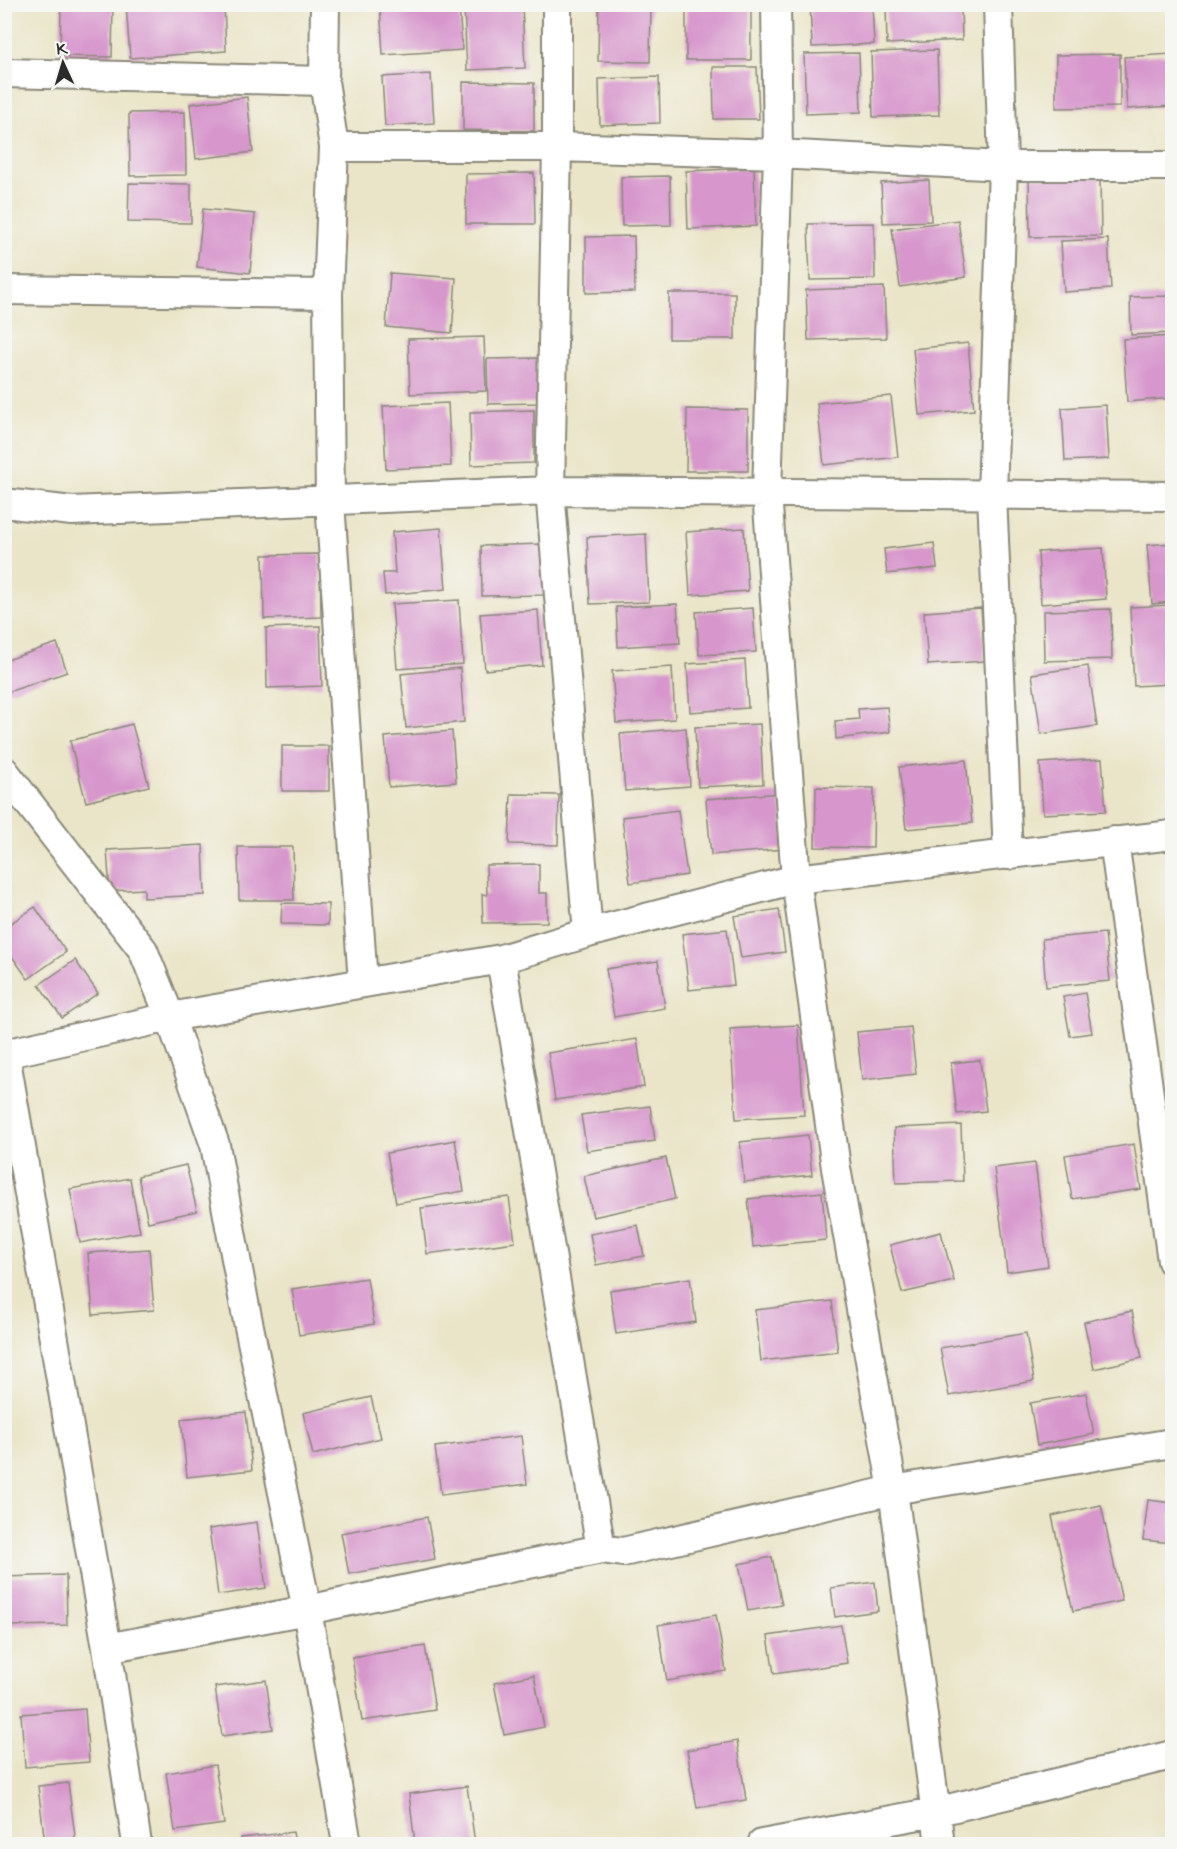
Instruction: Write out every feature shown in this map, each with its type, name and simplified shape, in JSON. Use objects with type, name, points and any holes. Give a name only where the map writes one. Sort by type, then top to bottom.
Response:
[{"type":"street","points":[[325,4],[324,81],[334,147],[328,294],[330,502],[363,983]]},
{"type":"street","points":[[557,4],[557,147],[550,491],[588,933]]},
{"type":"street","points":[[776,4],[778,154],[767,493],[796,879],[836,1168],[893,1490],[940,1845]]},
{"type":"street","points":[[998,4],[1003,166],[992,495],[1008,855]]},
{"type":"street","points":[[4,73],[324,81]]},
{"type":"street","points":[[334,147],[557,147],[778,154],[1003,166],[1173,166]]},
{"type":"street","points":[[4,290],[328,294]]},
{"type":"street","points":[[4,504],[72,511],[550,491],[1173,496]]},
{"type":"street","points":[[4,771],[143,950],[170,1017],[215,1145],[246,1313],[307,1610],[347,1845]]},
{"type":"street","points":[[137,1845],[107,1648],[5,1054],[170,1017],[501,959],[588,933],[796,879],[1173,835]]},
{"type":"street","points":[[1114,841],[1173,1261]]},
{"type":"street","points":[[501,959],[601,1549]]},
{"type":"street","points":[[107,1648],[307,1610],[601,1549],[623,1552],[893,1490],[1173,1443]]},
{"type":"street","points":[[762,1845],[934,1812],[1173,1755]]},
{"type":"building","points":[[61,4],[113,5],[112,57],[60,56]]},
{"type":"building","points":[[126,4],[224,4],[226,51],[130,58]]},
{"type":"building","points":[[380,4],[459,4],[462,50],[383,55]]},
{"type":"building","points":[[522,4],[525,68],[467,70],[464,6]]},
{"type":"building","points":[[599,4],[651,4],[650,62],[598,61]]},
{"type":"building","points":[[686,4],[751,4],[751,60],[686,60]]},
{"type":"building","points":[[810,4],[872,4],[874,44],[812,47]]},
{"type":"building","points":[[886,5],[961,5],[962,40],[887,44]]},
{"type":"building","points":[[937,50],[939,115],[873,117],[871,52]]},
{"type":"building","points":[[859,53],[861,112],[806,114],[804,54]]},
{"type":"building","points":[[1120,54],[1120,107],[1056,108],[1056,55]]},
{"type":"building","points":[[1172,54],[1172,106],[1127,109],[1124,57]]},
{"type":"building","points":[[713,67],[757,67],[759,119],[714,119]]},
{"type":"building","points":[[431,74],[434,123],[385,126],[382,77]]},
{"type":"building","points":[[659,77],[660,123],[600,125],[599,79]]},
{"type":"building","points":[[463,82],[534,83],[534,131],[463,130]]},
{"type":"building","points":[[247,97],[253,152],[196,159],[190,104]]},
{"type":"building","points":[[185,112],[186,175],[130,176],[129,113]]},
{"type":"building","points":[[754,168],[756,226],[688,229],[686,171]]},
{"type":"building","points":[[534,173],[535,224],[466,224],[466,174]]},
{"type":"building","points":[[670,176],[671,225],[622,226],[621,177]]},
{"type":"building","points":[[1100,176],[1101,236],[1030,237],[1029,177]]},
{"type":"building","points":[[929,180],[931,221],[883,223],[881,183]]},
{"type":"building","points":[[129,183],[191,184],[191,223],[128,222]]},
{"type":"building","points":[[203,209],[255,214],[250,273],[197,267]]},
{"type":"building","points":[[958,220],[966,277],[900,287],[892,229]]},
{"type":"building","points":[[874,223],[875,279],[810,280],[808,224]]},
{"type":"building","points":[[634,236],[635,292],[586,293],[586,237]]},
{"type":"building","points":[[1108,239],[1111,289],[1064,292],[1061,241]]},
{"type":"building","points":[[390,273],[456,278],[452,333],[386,327]]},
{"type":"building","points":[[884,287],[886,338],[808,340],[806,290]]},
{"type":"building","points":[[669,293],[735,293],[735,339],[669,339]]},
{"type":"building","points":[[1172,296],[1172,333],[1131,335],[1130,297]]},
{"type":"building","points":[[1172,336],[1172,398],[1127,402],[1123,339]]},
{"type":"building","points":[[484,337],[486,391],[410,394],[408,339]]},
{"type":"building","points":[[968,343],[974,410],[919,415],[913,349]]},
{"type":"building","points":[[538,358],[540,403],[488,404],[487,359]]},
{"type":"building","points":[[891,396],[898,457],[824,465],[817,403]]},
{"type":"building","points":[[448,403],[451,466],[386,469],[383,406]]},
{"type":"building","points":[[1106,405],[1109,459],[1065,461],[1062,408]]},
{"type":"building","points":[[687,409],[748,410],[748,471],[686,471]]},
{"type":"building","points":[[534,410],[534,463],[471,465],[470,412]]},
{"type":"building","points":[[441,528],[446,589],[385,595],[383,573],[395,573],[392,532]]},
{"type":"building","points":[[744,528],[748,591],[690,595],[686,532]]},
{"type":"building","points":[[646,534],[649,602],[590,604],[587,537]]},
{"type":"building","points":[[934,543],[937,568],[887,574],[884,549]]},
{"type":"building","points":[[1172,543],[1172,602],[1152,604],[1147,545]]},
{"type":"building","points":[[544,544],[545,595],[482,596],[481,546]]},
{"type":"building","points":[[1103,548],[1106,599],[1041,604],[1038,552]]},
{"type":"building","points":[[320,554],[321,617],[264,619],[263,555]]},
{"type":"building","points":[[459,600],[463,664],[397,669],[392,604]]},
{"type":"building","points":[[677,604],[680,643],[618,647],[616,607]]},
{"type":"building","points":[[1172,605],[1172,684],[1134,686],[1130,607]]},
{"type":"building","points":[[753,608],[756,652],[699,655],[696,612]]},
{"type":"building","points":[[981,608],[985,661],[928,665],[924,612]]},
{"type":"building","points":[[1111,609],[1112,659],[1044,661],[1043,611]]},
{"type":"building","points":[[538,610],[542,665],[485,670],[480,614]]},
{"type":"building","points":[[320,626],[322,686],[267,688],[266,628]]},
{"type":"building","points":[[57,643],[67,672],[8,692],[4,680],[4,661]]},
{"type":"building","points":[[745,660],[748,708],[690,712],[687,664]]},
{"type":"building","points":[[1088,666],[1097,726],[1041,734],[1032,674]]},
{"type":"building","points":[[672,667],[675,719],[616,723],[612,671]]},
{"type":"building","points":[[460,668],[464,722],[406,728],[401,674]]},
{"type":"building","points":[[887,707],[890,732],[836,739],[835,721],[859,719],[858,709]]},
{"type":"building","points":[[132,724],[149,786],[86,802],[70,741]]},
{"type":"building","points":[[760,724],[763,784],[698,787],[695,727]]},
{"type":"building","points":[[686,728],[690,786],[625,791],[620,734]]},
{"type":"building","points":[[452,731],[456,782],[389,787],[385,737]]},
{"type":"building","points":[[282,746],[329,746],[329,791],[282,791]]},
{"type":"building","points":[[1102,759],[1106,811],[1043,814],[1040,763]]},
{"type":"building","points":[[966,760],[972,823],[906,829],[899,767]]},
{"type":"building","points":[[816,787],[874,788],[873,848],[815,847]]},
{"type":"building","points":[[780,793],[785,849],[711,855],[706,799]]},
{"type":"building","points":[[511,794],[559,795],[558,845],[509,844]]},
{"type":"building","points":[[678,810],[687,875],[630,883],[622,817]]},
{"type":"building","points":[[203,845],[205,895],[144,898],[144,889],[110,891],[107,850]]},
{"type":"building","points":[[238,847],[293,847],[294,900],[239,900]]},
{"type":"building","points":[[539,864],[539,893],[547,893],[547,922],[483,923],[482,894],[487,895],[486,865]]},
{"type":"building","points":[[282,903],[328,904],[328,925],[281,924]]},
{"type":"building","points":[[35,907],[66,952],[28,979],[4,945],[4,928]]},
{"type":"building","points":[[779,909],[785,952],[741,958],[734,916]]},
{"type":"building","points":[[727,929],[734,985],[689,990],[682,934]]},
{"type":"building","points":[[1105,933],[1110,981],[1046,987],[1042,939]]},
{"type":"building","points":[[75,960],[98,993],[62,1018],[39,985]]},
{"type":"building","points":[[658,961],[665,1008],[614,1017],[606,969]]},
{"type":"building","points":[[1085,993],[1092,1033],[1070,1036],[1063,997]]},
{"type":"building","points":[[798,1025],[804,1115],[736,1119],[730,1029]]},
{"type":"building","points":[[911,1027],[916,1074],[862,1080],[857,1032]]},
{"type":"building","points":[[637,1039],[644,1087],[555,1100],[548,1053]]},
{"type":"building","points":[[980,1060],[986,1111],[957,1114],[951,1063]]},
{"type":"building","points":[[650,1106],[655,1141],[587,1151],[581,1115]]},
{"type":"building","points":[[961,1125],[963,1181],[896,1183],[894,1128]]},
{"type":"building","points":[[808,1135],[812,1175],[744,1182],[740,1142]]},
{"type":"building","points":[[455,1140],[464,1191],[396,1203],[387,1153]]},
{"type":"building","points":[[1134,1144],[1141,1189],[1072,1199],[1065,1155]]},
{"type":"building","points":[[666,1158],[675,1199],[593,1217],[584,1176]]},
{"type":"building","points":[[1035,1163],[1048,1266],[1007,1272],[994,1168]]},
{"type":"building","points":[[186,1165],[197,1211],[148,1222],[138,1176]]},
{"type":"building","points":[[130,1178],[140,1232],[80,1243],[70,1189]]},
{"type":"building","points":[[822,1192],[826,1240],[753,1247],[748,1199]]},
{"type":"building","points":[[509,1197],[515,1242],[427,1254],[421,1208]]},
{"type":"building","points":[[638,1225],[644,1256],[596,1265],[590,1234]]},
{"type":"building","points":[[941,1232],[954,1281],[902,1293],[890,1245]]},
{"type":"building","points":[[149,1249],[154,1310],[93,1315],[88,1253]]},
{"type":"building","points":[[367,1278],[374,1324],[299,1335],[292,1289]]},
{"type":"building","points":[[690,1278],[696,1322],[616,1334],[610,1290]]},
{"type":"building","points":[[832,1301],[838,1352],[761,1361],[755,1310]]},
{"type":"building","points":[[1132,1311],[1142,1358],[1094,1369],[1084,1322]]},
{"type":"building","points":[[1026,1333],[1034,1381],[949,1396],[940,1348]]},
{"type":"building","points":[[1086,1393],[1094,1434],[1037,1445],[1030,1403]]},
{"type":"building","points":[[371,1397],[381,1438],[313,1455],[303,1413]]},
{"type":"building","points":[[246,1412],[252,1470],[187,1477],[181,1419]]},
{"type":"building","points":[[521,1436],[527,1484],[441,1495],[435,1447]]},
{"type":"building","points":[[1148,1500],[1172,1503],[1172,1543],[1143,1540]]},
{"type":"building","points":[[1101,1505],[1122,1601],[1073,1611],[1052,1516]]},
{"type":"building","points":[[427,1517],[435,1559],[349,1574],[341,1533]]},
{"type":"building","points":[[257,1522],[266,1588],[218,1595],[209,1529]]},
{"type":"building","points":[[772,1557],[782,1605],[748,1611],[739,1564]]},
{"type":"building","points":[[66,1575],[67,1625],[4,1626],[4,1577]]},
{"type":"building","points":[[875,1582],[878,1611],[835,1617],[831,1588]]},
{"type":"building","points":[[716,1615],[726,1671],[667,1681],[658,1625]]},
{"type":"building","points":[[841,1625],[847,1663],[774,1674],[768,1636]]},
{"type":"building","points":[[425,1646],[435,1710],[362,1721],[352,1657]]},
{"type":"building","points":[[534,1675],[544,1727],[504,1735],[494,1683]]},
{"type":"building","points":[[266,1680],[273,1729],[222,1736],[215,1687]]},
{"type":"building","points":[[85,1709],[89,1762],[25,1767],[21,1714]]},
{"type":"building","points":[[737,1741],[746,1800],[697,1808],[687,1750]]},
{"type":"building","points":[[215,1765],[224,1824],[175,1831],[166,1773]]},
{"type":"building","points":[[68,1783],[76,1844],[45,1844],[38,1786]]},
{"type":"building","points":[[467,1786],[475,1844],[415,1844],[409,1794]]},
{"type":"building","points":[[293,1832],[295,1844],[242,1844],[241,1838]]}]
